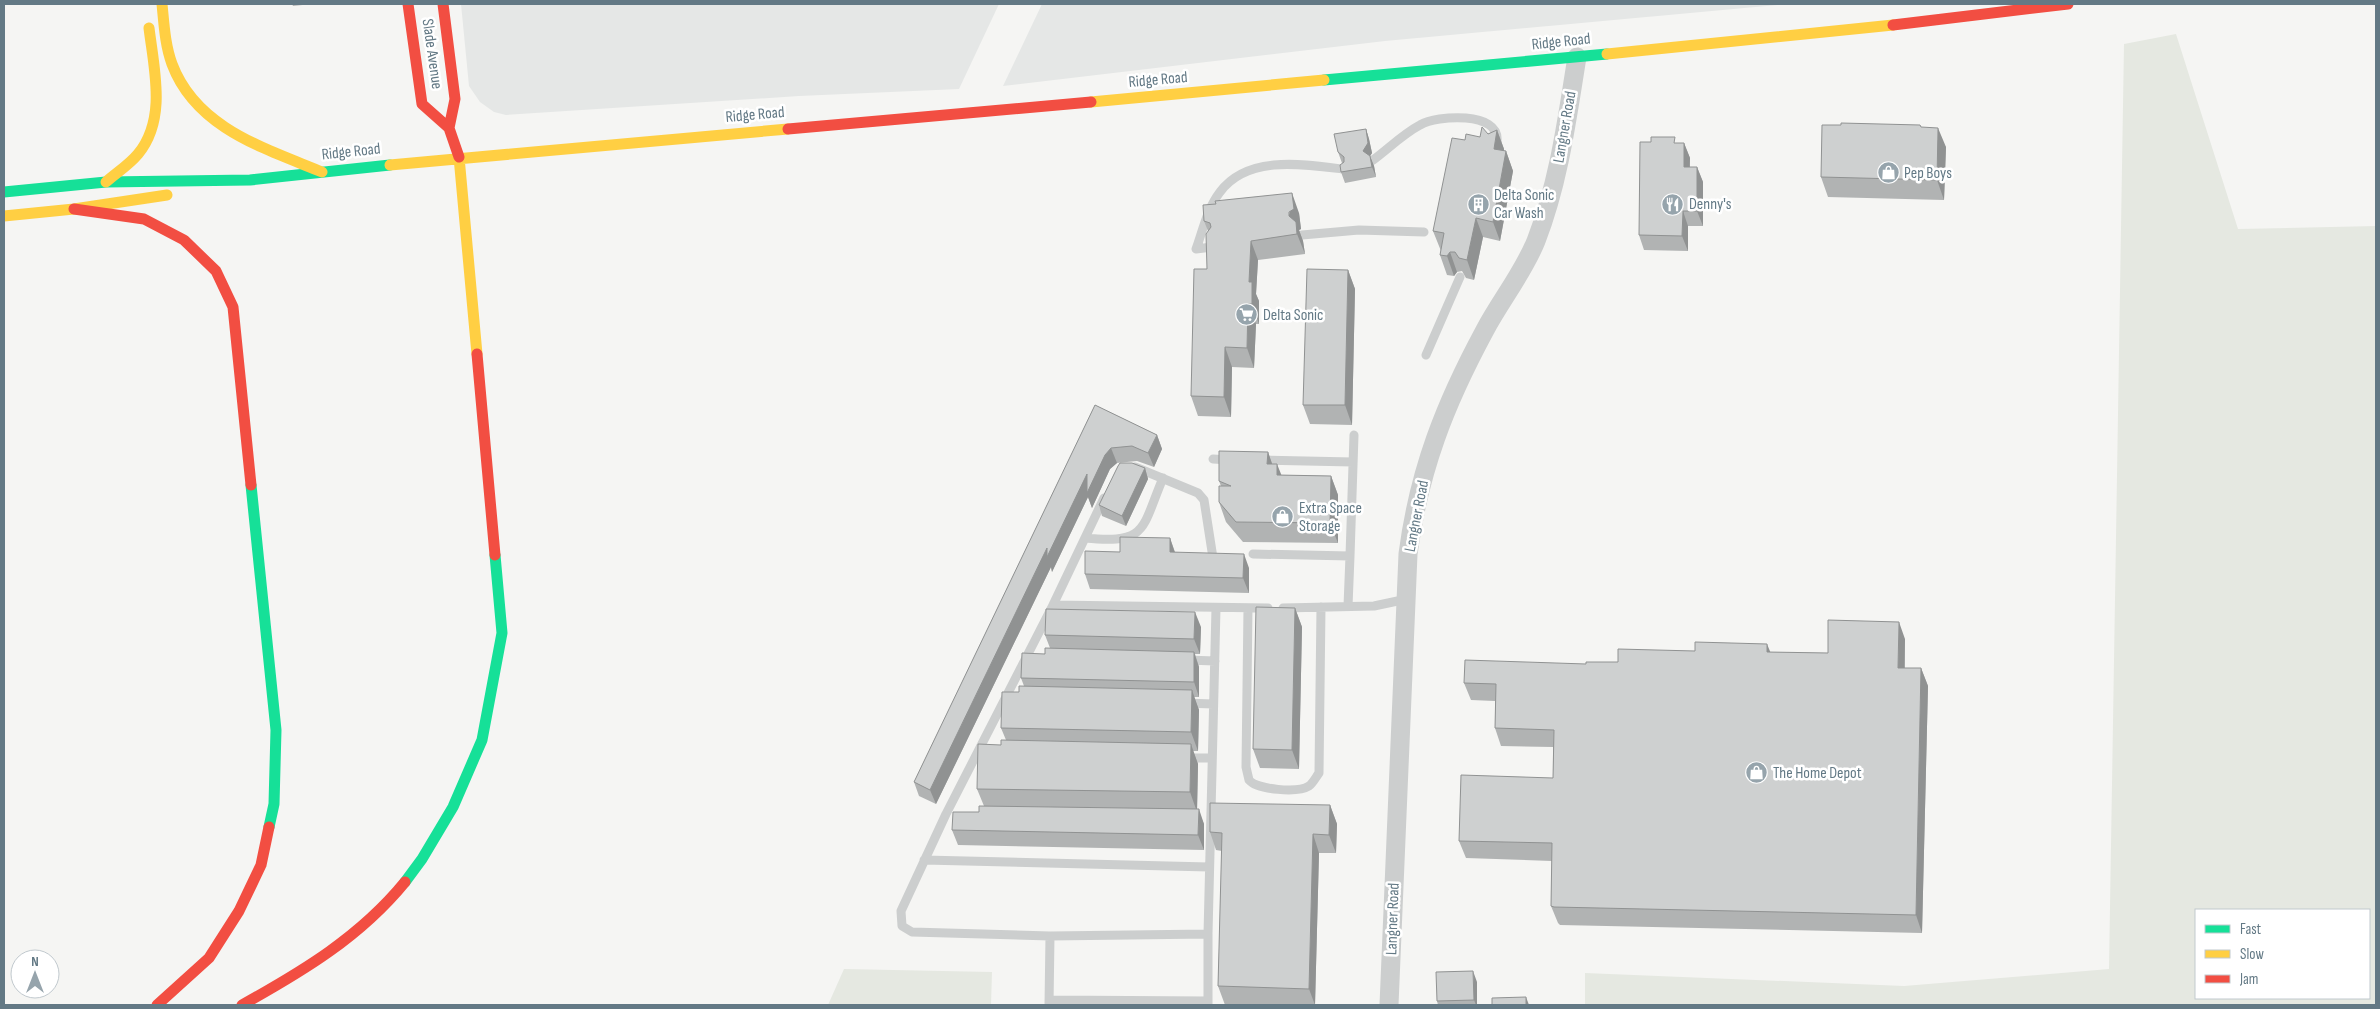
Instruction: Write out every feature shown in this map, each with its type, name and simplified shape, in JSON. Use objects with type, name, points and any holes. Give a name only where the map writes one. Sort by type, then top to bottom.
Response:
[{"type":"main road","points":[[162,4],[167,46],[174,70],[188,96],[207,117],[239,137],[322,172]]},
{"type":"main road","name":"Slade Avenue","points":[[242,1005],[292,977],[344,943],[385,905],[414,871],[446,820],[477,755],[491,704],[502,633],[459,157],[449,128],[422,104],[408,4]]},
{"type":"main road","name":"Slade Avenue","points":[[443,4],[455,99],[449,128]]},
{"type":"main road","name":"Ridge Road","points":[[4,216],[74,209],[250,180],[459,157],[1006,110],[1577,57],[1923,22],[2068,4]]},
{"type":"main road","points":[[106,182],[138,154],[150,137],[157,114],[148,13]]},
{"type":"main road","name":"Ridge Road","points":[[4,192],[106,182],[250,180]]},
{"type":"main road","points":[[74,209],[144,219],[184,240],[216,271],[233,307],[276,730],[274,804],[261,865],[239,910],[209,958],[158,1005]]},
{"type":"street","name":"Langner Road","points":[[1389,1005],[1407,599],[1412,529],[1433,446],[1450,399],[1486,328],[1535,244],[1547,211],[1562,148],[1577,57]]},
{"type":"lane","points":[[1373,160],[1421,124],[1445,119],[1469,119],[1490,123],[1496,131],[1496,148]]},
{"type":"lane","points":[[1212,247],[1196,249],[1209,211],[1220,191],[1232,179],[1258,168],[1294,163],[1342,169]]},
{"type":"lane","points":[[1302,235],[1359,230],[1424,232]]},
{"type":"lane","points":[[1426,354],[1460,277]]},
{"type":"lane","points":[[1348,606],[1354,436]]},
{"type":"lane","points":[[1213,459],[1243,460]]},
{"type":"lane","points":[[1253,460],[1353,462]]},
{"type":"lane","points":[[1127,466],[1137,467],[1198,493],[1204,500],[1213,558]]},
{"type":"lane","points":[[1085,538],[1111,540],[1134,536],[1143,527],[1163,478]]},
{"type":"lane","points":[[1108,488],[1053,604],[924,860],[901,912],[902,926],[912,932],[1050,936],[1208,934]]},
{"type":"lane","points":[[1253,554],[1350,556]]},
{"type":"lane","points":[[1053,604],[1216,608],[1321,607],[1374,606],[1407,599]]},
{"type":"lane","points":[[1248,608],[1246,767],[1249,780],[1260,788],[1300,789],[1309,786],[1319,773],[1321,607]]},
{"type":"lane","points":[[1050,936],[1049,1003],[1208,1003],[1209,867],[1216,608]]},
{"type":"lane","points":[[1027,656],[1037,656]]},
{"type":"lane","points":[[1175,660],[1215,661]]},
{"type":"lane","points":[[1005,699],[1015,699]]},
{"type":"lane","points":[[1174,703],[1213,704]]},
{"type":"lane","points":[[977,753],[987,753]]},
{"type":"lane","points":[[1173,758],[1212,758]]},
{"type":"lane","points":[[946,814],[956,814]]},
{"type":"lane","points":[[1201,818],[1210,818]]},
{"type":"lane","points":[[924,860],[1209,867]]},
{"type":"shaded area","points":[[461,4],[999,4],[959,89],[799,96],[506,115],[494,112],[480,102],[469,86]]},
{"type":"shaded area","points":[[1042,4],[1789,4],[1385,41],[1003,86]]},
{"type":"shaded area","points":[[2176,34],[2238,229],[2376,226],[2376,1005],[1585,1005],[1585,973],[1904,986],[2109,969],[2124,44]]},
{"type":"shaded area","points":[[844,969],[992,972],[991,1005],[828,1005]]},
{"type":"building","points":[[1841,123],[1920,125],[1921,127],[1938,128],[1937,180],[1821,177],[1822,125],[1841,125]]},
{"type":"building","name":"Delta Sonic Car Wash","points":[[1482,127],[1488,134],[1497,130],[1494,149],[1506,151],[1493,222],[1476,218],[1467,260],[1459,258],[1455,252],[1450,252],[1447,256],[1440,255],[1444,233],[1433,231],[1452,138],[1465,140],[1466,134],[1480,137]]},
{"type":"building","points":[[1366,129],[1368,143],[1363,151],[1370,156],[1372,167],[1341,172],[1340,165],[1344,162],[1344,157],[1338,152],[1334,134]]},
{"type":"building","name":"Denny's","points":[[1651,137],[1675,137],[1674,143],[1684,143],[1684,167],[1697,167],[1697,211],[1683,211],[1682,236],[1639,235],[1640,142],[1651,142]]},
{"type":"building","points":[[1292,193],[1294,209],[1289,212],[1289,216],[1296,222],[1297,234],[1251,241],[1249,282],[1252,282],[1252,304],[1248,304],[1247,348],[1225,347],[1224,397],[1191,396],[1194,269],[1207,269],[1206,234],[1211,227],[1210,223],[1204,221],[1203,205],[1216,204],[1215,201]]},
{"type":"building","points":[[1307,269],[1348,270],[1345,405],[1303,405]]},
{"type":"building","points":[[1095,405],[1157,435],[1148,453],[1132,446],[1111,448],[1105,455],[1087,493],[1087,474],[1047,557],[1047,548],[930,790],[914,782]]},
{"type":"building","points":[[1219,451],[1268,452],[1267,464],[1277,464],[1277,475],[1331,476],[1330,523],[1236,522],[1219,502],[1219,486],[1231,486],[1219,481]]},
{"type":"building","points":[[1120,463],[1132,463],[1145,468],[1122,516],[1099,505]]},
{"type":"building","points":[[1120,537],[1170,538],[1170,552],[1244,554],[1243,578],[1085,574],[1085,551],[1120,552]]},
{"type":"building","points":[[1256,607],[1295,608],[1292,750],[1253,749]]},
{"type":"building","points":[[1046,609],[1195,612],[1194,639],[1045,635]]},
{"type":"building","name":"The Home Depot","points":[[1828,620],[1899,622],[1898,668],[1921,668],[1916,915],[1554,907],[1551,906],[1552,843],[1459,841],[1461,775],[1553,778],[1554,730],[1495,728],[1496,684],[1464,683],[1465,660],[1586,664],[1586,662],[1618,662],[1618,649],[1695,651],[1695,642],[1767,644],[1767,652],[1828,653]]},
{"type":"building","points":[[1045,648],[1194,652],[1194,682],[1021,678],[1022,653],[1045,654]]},
{"type":"building","points":[[1019,686],[1192,690],[1191,732],[1001,728],[1002,692],[1019,692]]},
{"type":"building","points":[[1001,740],[1191,744],[1190,792],[977,789],[978,744],[1001,745]]},
{"type":"building","points":[[1210,803],[1330,805],[1329,835],[1313,834],[1309,989],[1218,986],[1222,833],[1210,832]]},
{"type":"building","points":[[979,806],[1199,809],[1198,835],[952,830],[953,812],[979,812]]},
{"type":"building","points":[[1473,971],[1474,1000],[1437,1001],[1436,972]]},
{"type":"building","points":[[1526,997],[1526,1005],[1492,1005],[1492,998]]},
{"type":"traffic: fast","points":[[1324,80],[1607,54]]},
{"type":"traffic: fast","points":[[4,192],[106,182],[250,180],[390,165]]},
{"type":"traffic: fast","points":[[251,485],[276,730],[274,804],[269,827]]},
{"type":"traffic: fast","points":[[405,882],[422,859],[453,807],[482,740],[502,633],[495,555]]},
{"type":"traffic: slow","points":[[162,4],[166,42],[172,64],[183,86],[197,105],[234,133],[277,154],[322,172]]},
{"type":"traffic: slow","points":[[1607,54],[1893,25]]},
{"type":"traffic: slow","points":[[106,182],[138,154],[147,140],[153,125],[156,110],[156,93],[149,28]]},
{"type":"traffic: slow","points":[[1091,102],[1324,80]]},
{"type":"traffic: slow","points":[[390,165],[788,129]]},
{"type":"traffic: slow","points":[[459,157],[477,354]]},
{"type":"traffic: slow","points":[[4,216],[74,209],[167,195]]},
{"type":"traffic: jam","points":[[408,4],[422,104],[449,128]]},
{"type":"traffic: jam","points":[[443,4],[455,99],[449,128],[459,157]]},
{"type":"traffic: jam","points":[[1893,25],[2068,4]]},
{"type":"traffic: jam","points":[[788,129],[1091,102]]},
{"type":"traffic: jam","points":[[74,209],[144,219],[184,240],[216,271],[233,307],[251,485]]},
{"type":"traffic: jam","points":[[477,354],[495,555]]},
{"type":"traffic: jam","points":[[157,1005],[209,958],[239,911],[261,865],[269,827]]},
{"type":"traffic: jam","points":[[242,1005],[309,966],[350,936],[388,902],[405,882]]},
{"type":"place","name":"Pep Boys","points":[[1888,173]]},
{"type":"place","name":"Delta Sonic Car Wash","points":[[1478,204]]},
{"type":"place","name":"Denny's","points":[[1673,204]]},
{"type":"place","name":"Delta Sonic","points":[[1247,315]]},
{"type":"place","name":"Extra Space Storage","points":[[1283,517]]},
{"type":"place","name":"The Home Depot","points":[[1757,773]]}]
